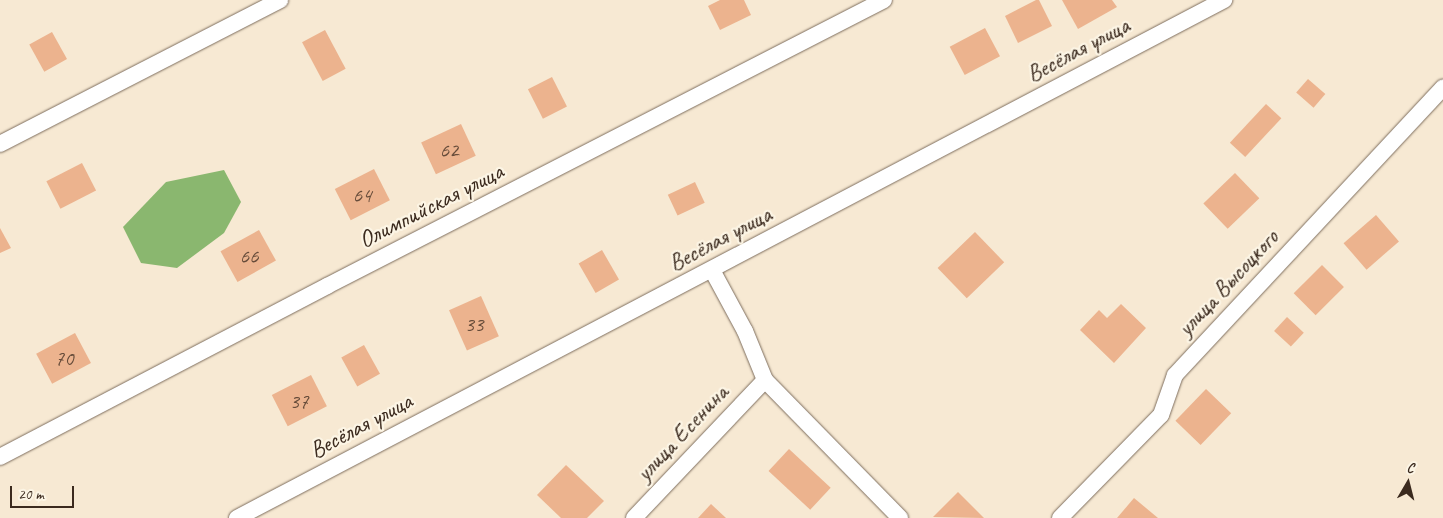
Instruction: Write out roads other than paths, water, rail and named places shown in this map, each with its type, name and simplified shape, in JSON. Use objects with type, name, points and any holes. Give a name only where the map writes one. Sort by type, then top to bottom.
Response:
[{"type":"street","points":[[0,144],[280,0]]},
{"type":"street","name":"Олимпийская улица","points":[[0,457],[327,286],[884,0]]},
{"type":"street","name":"Весёлая улица","points":[[237,518],[1224,0]]},
{"type":"street","name":"улица Высоцкого","points":[[1060,518],[1160,415],[1175,374],[1443,88]]},
{"type":"street","points":[[712,270],[745,331],[765,380],[900,518]]},
{"type":"street","name":"улица Есенина","points":[[634,518],[765,380]]}]
